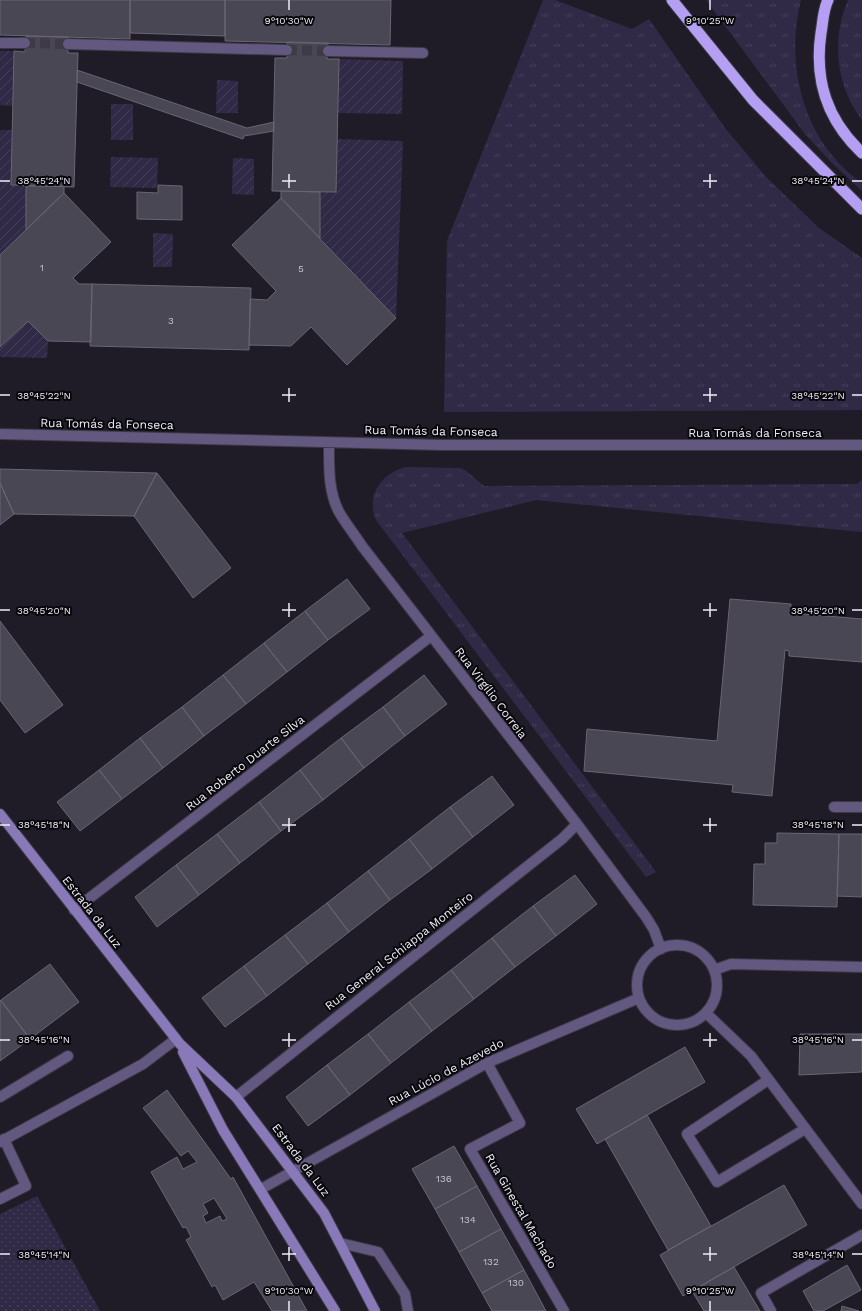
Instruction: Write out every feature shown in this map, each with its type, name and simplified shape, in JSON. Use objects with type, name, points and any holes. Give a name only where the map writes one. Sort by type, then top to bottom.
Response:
[{"type":"highway","points":[[672,0],[753,100],[862,209]]},
{"type":"highway","points":[[828,0],[825,7],[819,50],[820,80],[825,100],[837,124],[862,153]]},
{"type":"main road","name":"Estrada da Luz","points":[[0,814],[178,1042],[236,1097],[324,1212],[375,1311]]},
{"type":"main road","name":"Estrada da Luz","points":[[178,1042],[223,1130],[261,1189],[335,1311]]},
{"type":"street","points":[[0,43],[25,43]]},
{"type":"street","points":[[68,44],[288,50]]},
{"type":"street","points":[[328,51],[423,53]]},
{"type":"street","name":"Rua Tomás da Fonseca","points":[[0,434],[442,445],[862,445]]},
{"type":"street","name":"Rua Virgílio Correia","points":[[329,443],[329,476],[332,494],[339,512],[362,546],[577,824],[646,917],[654,930],[661,949]]},
{"type":"street","name":"Rua Roberto Duarte Silva","points":[[74,910],[431,636]]},
{"type":"street","points":[[834,807],[862,807]]},
{"type":"street","name":"Rua General Schiappa Monteiro","points":[[236,1097],[562,839],[577,824]]},
{"type":"street","points":[[672,946],[692,948],[709,961],[714,970],[717,981],[717,993],[713,1003],[706,1013],[697,1020],[686,1024],[675,1025],[663,1023],[649,1013],[640,998],[637,986],[639,975],[644,964],[651,956],[661,949],[672,946]]},
{"type":"street","points":[[714,970],[731,964],[862,967]]},
{"type":"street","name":"Rua Lúcio de Azevedo","points":[[261,1189],[487,1063],[640,998]]},
{"type":"street","points":[[706,1013],[751,1056],[862,1204]]},
{"type":"street","points":[[0,1199],[26,1186],[2,1141],[143,1064],[178,1042]]},
{"type":"street","points":[[0,1096],[68,1056]]},
{"type":"street","name":"Rua Ginestal Machado","points":[[487,1063],[520,1123],[470,1149],[564,1311]]},
{"type":"street","points":[[768,1080],[687,1134],[717,1182],[805,1129]]},
{"type":"street","points":[[771,1311],[761,1292],[862,1235]]},
{"type":"street","points":[[340,1243],[378,1252],[405,1294],[408,1311]]},
{"type":"green space","points":[[543,0],[555,0],[632,29],[649,19],[725,128],[767,178],[819,228],[862,258],[862,410],[444,412],[447,241]]},
{"type":"green space","points":[[706,0],[801,0],[796,25],[795,51],[803,101],[813,125],[826,147],[842,166],[862,183],[862,191],[832,163],[805,134]]},
{"type":"green space","points":[[848,0],[862,0],[862,120],[846,93],[839,62],[839,31]]},
{"type":"green space","points":[[0,51],[14,51],[13,106],[0,105]]},
{"type":"green space","points":[[339,59],[403,61],[402,114],[338,113]]},
{"type":"green space","points":[[217,80],[238,81],[238,113],[216,113]]},
{"type":"green space","points":[[111,104],[133,104],[133,140],[111,140]]},
{"type":"green space","points":[[0,130],[12,130],[11,185],[26,186],[26,230],[0,255]]},
{"type":"green space","points":[[337,139],[403,141],[396,318],[320,238],[320,192],[336,192]]},
{"type":"green space","points":[[111,157],[158,158],[157,188],[110,187]]},
{"type":"green space","points":[[233,158],[254,159],[254,195],[232,194]]},
{"type":"green space","points":[[153,233],[173,234],[172,267],[153,267]]},
{"type":"green space","points":[[28,321],[48,341],[47,358],[0,357],[0,347]]},
{"type":"green space","points":[[406,467],[459,468],[465,470],[484,486],[857,484],[862,480],[862,532],[536,500],[402,533],[656,872],[646,877],[376,520],[373,511],[373,502],[378,487],[389,474]]},
{"type":"green space","points":[[37,1196],[100,1311],[0,1311],[0,1214]]},
{"type":"building","points":[[0,0],[130,0],[130,39],[0,35]]},
{"type":"building","points":[[130,0],[225,0],[225,36],[130,33]]},
{"type":"building","points":[[225,0],[391,0],[390,45],[225,41]]},
{"type":"building","points":[[26,36],[68,37],[68,53],[78,53],[74,187],[11,185],[14,51],[25,52]]},
{"type":"building","points":[[287,42],[328,43],[327,59],[339,59],[336,192],[272,191],[275,58],[287,58]]},
{"type":"building","points":[[77,70],[247,128],[274,122],[274,131],[244,136],[243,139],[77,82]]},
{"type":"building","points":[[158,185],[182,186],[182,220],[137,219],[137,192],[158,193]]},
{"type":"building","points":[[26,186],[64,186],[64,193],[26,230]]},
{"type":"building","points":[[281,191],[320,192],[320,238],[281,198]]},
{"type":"building","points":[[64,193],[111,242],[73,278],[79,284],[92,284],[91,342],[48,341],[28,321],[0,347],[0,255]]},
{"type":"building","points":[[281,198],[396,318],[347,365],[311,327],[291,346],[249,345],[250,299],[267,300],[276,291],[232,245]]},
{"type":"building","points":[[92,284],[251,288],[249,350],[90,346]]},
{"type":"building","points":[[0,469],[157,473],[134,516],[14,514],[0,483]]},
{"type":"building","points":[[157,473],[231,568],[193,598],[134,516]]},
{"type":"building","points":[[0,483],[14,514],[0,525]]},
{"type":"building","points":[[347,579],[370,609],[328,640],[305,611]]},
{"type":"building","points":[[730,599],[791,604],[791,613],[862,619],[862,662],[789,656],[789,651],[785,650],[772,796],[732,792],[733,785],[584,771],[587,729],[717,741]]},
{"type":"building","points":[[305,611],[328,640],[287,672],[264,643]]},
{"type":"building","points":[[0,621],[63,705],[25,733],[0,700]]},
{"type":"building","points":[[264,643],[287,672],[246,704],[223,675]]},
{"type":"building","points":[[223,675],[246,704],[204,736],[182,707]]},
{"type":"building","points":[[424,675],[447,704],[405,736],[383,707]]},
{"type":"building","points":[[182,707],[204,736],[163,768],[140,738]]},
{"type":"building","points":[[383,707],[405,736],[364,768],[341,738]]},
{"type":"building","points":[[140,738],[163,768],[122,799],[99,770]]},
{"type":"building","points":[[341,738],[364,768],[323,800],[300,770]]},
{"type":"building","points":[[99,770],[122,799],[80,831],[57,802]]},
{"type":"building","points":[[300,770],[323,800],[281,831],[259,802]]},
{"type":"building","points":[[492,776],[514,805],[473,837],[450,807]]},
{"type":"building","points":[[259,802],[281,831],[240,863],[217,834]]},
{"type":"building","points":[[450,807],[473,837],[432,869],[409,839]]},
{"type":"building","points":[[777,833],[839,834],[837,907],[753,905],[754,864],[765,864],[765,843],[777,843]]},
{"type":"building","points":[[217,834],[240,863],[199,895],[176,865]]},
{"type":"building","points":[[839,834],[862,834],[862,897],[837,896]]},
{"type":"building","points":[[409,839],[432,869],[390,900],[368,871]]},
{"type":"building","points":[[176,865],[199,895],[157,927],[135,897]]},
{"type":"building","points":[[368,871],[390,900],[349,932],[327,903]]},
{"type":"building","points":[[575,875],[597,904],[556,936],[533,906]]},
{"type":"building","points":[[327,903],[349,932],[308,964],[285,935]]},
{"type":"building","points":[[533,906],[556,936],[515,967],[492,938]]},
{"type":"building","points":[[285,935],[308,964],[267,996],[244,966]]},
{"type":"building","points":[[492,938],[515,967],[474,999],[451,970]]},
{"type":"building","points":[[50,964],[79,1002],[30,1039],[1,1000]]},
{"type":"building","points":[[244,966],[267,996],[225,1027],[202,998]]},
{"type":"building","points":[[451,970],[474,999],[432,1031],[409,1002]]},
{"type":"building","points":[[0,1000],[30,1039],[0,1061]]},
{"type":"building","points":[[409,1002],[432,1031],[391,1063],[368,1034]]},
{"type":"building","points":[[368,1034],[391,1063],[350,1095],[327,1065]]},
{"type":"building","points":[[800,1034],[862,1034],[862,1072],[799,1075]]},
{"type":"building","points":[[685,1047],[705,1082],[597,1144],[576,1109]]},
{"type":"building","points":[[327,1065],[350,1095],[308,1126],[286,1097]]},
{"type":"building","points":[[167,1090],[231,1179],[233,1177],[307,1311],[272,1311],[254,1282],[223,1300],[215,1285],[212,1287],[186,1240],[191,1237],[186,1227],[183,1228],[151,1172],[177,1157],[183,1169],[197,1162],[188,1151],[181,1156],[143,1108]],"holes":[[[214,1198],[227,1219],[222,1221],[220,1216],[206,1223],[203,1216],[208,1213],[203,1204]]]},
{"type":"building","points":[[647,1115],[711,1226],[668,1250],[605,1139]]},
{"type":"building","points":[[454,1146],[477,1186],[435,1209],[412,1169]]},
{"type":"building","points":[[784,1185],[807,1225],[683,1296],[660,1255]]},
{"type":"building","points":[[477,1186],[501,1229],[459,1252],[435,1209]]},
{"type":"building","points":[[501,1229],[524,1270],[482,1293],[459,1252]]},
{"type":"building","points":[[847,1265],[861,1290],[823,1311],[814,1311],[803,1291]]},
{"type":"building","points":[[734,1267],[760,1311],[704,1311],[692,1291]]},
{"type":"building","points":[[524,1270],[546,1311],[492,1311],[482,1293]]},
{"type":"building","points":[[842,1306],[859,1311],[841,1311]]},
{"type":"tunnel","points":[[25,43],[68,44]]},
{"type":"tunnel","points":[[287,50],[328,51]]}]
